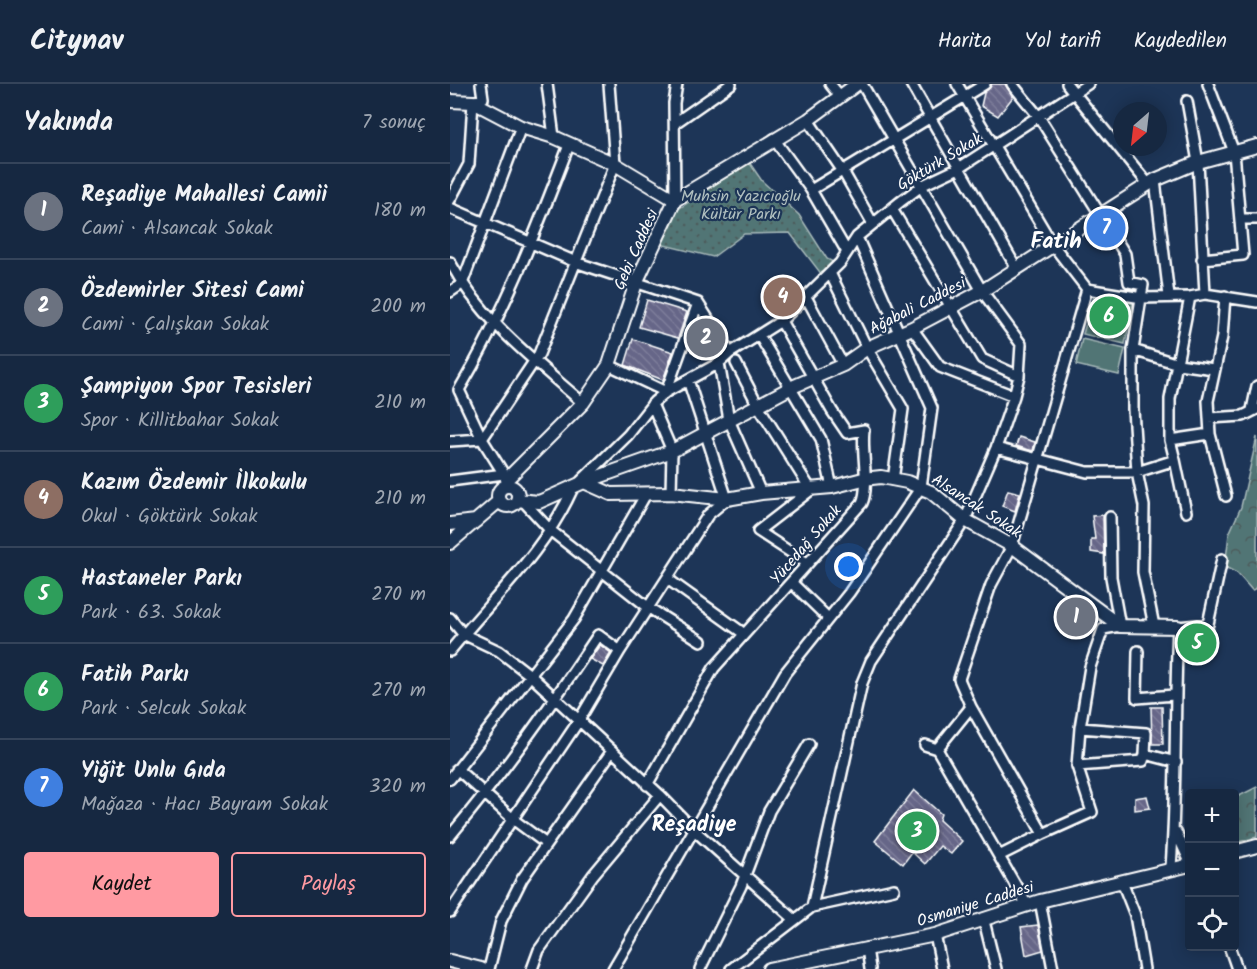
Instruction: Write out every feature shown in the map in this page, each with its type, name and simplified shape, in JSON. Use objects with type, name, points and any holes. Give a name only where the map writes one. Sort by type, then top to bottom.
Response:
[{"type":"street","points":[[450,101],[473,102],[483,98],[481,84]]},
{"type":"street","points":[[547,84],[554,137]]},
{"type":"street","points":[[482,439],[539,354],[578,263],[615,164],[609,84]]},
{"type":"street","points":[[675,200],[677,84]]},
{"type":"street","points":[[675,123],[731,84]]},
{"type":"street","points":[[830,84],[841,90]]},
{"type":"street","name":"Gebi Caddesi","points":[[499,501],[499,491],[506,480],[583,403],[609,365],[636,283],[675,200],[808,120],[841,90],[857,84]]},
{"type":"street","points":[[812,907],[836,792],[866,672],[966,520],[996,448],[1014,396],[1019,376],[1021,344],[982,291],[923,185],[862,84]]},
{"type":"street","points":[[911,84],[1017,269]]},
{"type":"street","points":[[957,84],[1053,245],[1087,289],[1142,298],[1190,297],[1205,294],[1257,302]]},
{"type":"street","points":[[811,190],[896,141],[985,84]]},
{"type":"street","points":[[1012,84],[1039,117],[1125,254],[1129,282],[1143,285],[1133,350],[1133,409],[1137,472],[1144,506],[1143,572],[1154,626]]},
{"type":"street","points":[[1067,84],[1152,183],[1169,296]]},
{"type":"street","name":"Göktürk Sokak","points":[[574,487],[628,435],[652,404],[666,392],[719,363],[730,352],[781,321],[830,273],[857,237],[892,209],[923,185],[959,168],[1088,84]]},
{"type":"street","points":[[1202,259],[1244,255],[1234,152],[1208,84]]},
{"type":"street","points":[[1186,101],[1198,162],[1205,294]]},
{"type":"street","points":[[473,102],[521,127],[554,137],[615,164],[675,200]]},
{"type":"street","points":[[450,200],[469,164],[473,102]]},
{"type":"street","points":[[808,120],[844,172],[873,224]]},
{"type":"street","points":[[450,292],[462,284],[521,127]]},
{"type":"street","points":[[774,139],[811,190],[847,252]]},
{"type":"street","points":[[569,145],[532,243],[495,325],[455,391],[521,502],[550,531],[602,569],[649,608],[701,641]]},
{"type":"street","name":"Ağabali Caddesi","points":[[499,501],[508,506],[521,502],[539,502],[672,451],[729,420],[759,407],[790,388],[843,365],[867,348],[912,328],[951,305],[982,291],[1152,183],[1198,162],[1257,146]]},
{"type":"street","points":[[450,208],[578,263],[698,303],[730,352]]},
{"type":"street","points":[[892,209],[982,359],[1019,376]]},
{"type":"street","points":[[1241,219],[1257,219]]},
{"type":"street","points":[[613,969],[785,673],[849,593],[921,487],[932,408],[857,237]]},
{"type":"street","points":[[450,262],[462,284],[495,325],[583,403]]},
{"type":"street","points":[[830,273],[867,348],[903,409],[892,480]]},
{"type":"street","points":[[1043,834],[970,707],[959,679],[991,585],[1012,546],[1039,460],[1048,418],[1087,289]]},
{"type":"street","points":[[1225,296],[1222,337],[1210,387],[1209,418],[1210,434],[1226,496]]},
{"type":"street","points":[[806,297],[843,365]]},
{"type":"street","points":[[1186,512],[1170,440],[1170,399],[1190,297]]},
{"type":"street","points":[[609,365],[666,392],[698,303]]},
{"type":"street","name":"Yücedağ Sokak","points":[[647,784],[714,668],[862,503],[867,493],[864,478],[864,430],[847,433],[781,321]]},
{"type":"street","points":[[912,328],[940,367],[1014,396]]},
{"type":"street","points":[[759,335],[821,440],[832,487]]},
{"type":"street","points":[[1133,350],[1178,364],[1214,369]]},
{"type":"street","points":[[719,363],[729,420],[761,493]]},
{"type":"street","points":[[736,363],[759,407],[811,490],[758,531],[807,563]]},
{"type":"street","points":[[450,912],[578,722],[620,651],[669,580],[708,516],[727,499],[688,380]]},
{"type":"street","points":[[1209,418],[1243,416],[1255,410],[1257,386]]},
{"type":"street","points":[[652,404],[672,451],[671,493]]},
{"type":"street","points":[[1170,440],[1210,434]]},
{"type":"street","points":[[450,441],[482,439]]},
{"type":"street","points":[[996,448],[1087,472],[1137,472],[1175,460]]},
{"type":"street","name":"Alsancak Sokak","points":[[574,487],[611,494],[671,493],[727,499],[761,493],[832,487],[864,478],[892,480],[921,487],[966,520],[1012,546],[1120,626]]},
{"type":"street","points":[[450,481],[506,480]]},
{"type":"street","points":[[450,651],[550,531],[560,517],[574,487]]},
{"type":"street","points":[[450,779],[574,619],[646,494]]},
{"type":"street","points":[[450,543],[499,501]]},
{"type":"street","points":[[1110,517],[1112,576],[1120,626]]},
{"type":"street","points":[[450,524],[476,520]]},
{"type":"street","points":[[999,856],[1092,812],[1077,766],[1080,728],[1090,667],[1103,629],[1120,626],[1178,627],[1208,624],[1222,560]]},
{"type":"street","points":[[669,580],[743,633]]},
{"type":"street","points":[[792,583],[828,618]]},
{"type":"street","points":[[450,618],[464,634],[499,651],[530,675],[578,722],[660,795],[693,829],[795,920]]},
{"type":"street","points":[[1171,867],[1176,762],[1174,695],[1178,627]]},
{"type":"street","points":[[450,836],[486,793],[555,699],[598,635],[620,651]]},
{"type":"street","points":[[1138,651],[1137,698],[1174,695]]},
{"type":"street","points":[[937,749],[970,707]]},
{"type":"street","points":[[1077,766],[1143,761],[1145,754],[1146,733],[1080,728]]},
{"type":"street","points":[[700,969],[746,874],[769,811],[809,744]]},
{"type":"street","points":[[925,745],[937,749],[1027,905]]},
{"type":"street","points":[[489,969],[501,921],[522,879],[545,843],[612,752]]},
{"type":"street","points":[[1145,754],[1176,762]]},
{"type":"street","points":[[457,769],[514,820],[545,843]]},
{"type":"street","points":[[532,969],[538,950],[593,875],[660,795]]},
{"type":"street","points":[[1174,827],[1185,852]]},
{"type":"street","points":[[1239,851],[1257,846]]},
{"type":"street","name":"Osmaniye Caddesi","points":[[769,969],[935,935],[1040,901],[1122,882],[1185,864]]},
{"type":"street","points":[[1122,882],[1136,915],[1144,969]]},
{"type":"street","points":[[731,969],[812,907],[894,889]]},
{"type":"street","points":[[1040,901],[1053,969]]},
{"type":"street","points":[[984,921],[996,969]]},
{"type":"street","points":[[935,935],[942,969]]},
{"type":"street","points":[[867,948],[870,969]]},
{"type":"street","points":[[1231,951],[1237,969]]},
{"type":"street","points":[[450,961],[481,969]]},
{"type":"green space","name":"Muhsin Yazıcıoğlu Kültür Parkı","points":[[749,162],[762,181],[799,215],[827,259],[835,263],[822,275],[790,233],[744,234],[713,257],[660,244],[667,224],[677,210]]},
{"type":"green space","points":[[1095,293],[1134,299],[1125,344],[1083,334]]},
{"type":"green space","points":[[1118,303],[1131,306],[1127,329],[1114,326]]},
{"type":"green space","points":[[1082,339],[1125,349],[1119,375],[1076,365]]},
{"type":"green space","points":[[1257,437],[1257,588],[1252,590],[1237,573],[1225,567],[1229,534],[1241,507]]},
{"type":"green space","points":[[1185,629],[1214,629],[1204,659],[1184,656]]},
{"type":"green space","points":[[1257,787],[1257,837],[1239,842],[1239,796]]},
{"type":"building","points":[[992,84],[1005,84],[1013,97],[998,116],[981,106],[984,93]]},
{"type":"building","points":[[647,300],[687,312],[678,338],[639,327]]},
{"type":"building","points":[[703,323],[718,347],[706,357],[691,351]]},
{"type":"building","points":[[633,339],[673,352],[663,380],[625,365]]},
{"type":"building","points":[[1019,437],[1035,442],[1033,451],[1016,446]]},
{"type":"building","points":[[1008,490],[1020,493],[1015,511],[1002,506]]},
{"type":"building","points":[[1104,515],[1104,554],[1091,552],[1091,539],[1095,539],[1092,516]]},
{"type":"building","points":[[1074,602],[1090,614],[1076,635],[1060,623]]},
{"type":"building","points":[[600,645],[611,653],[603,666],[590,659]]},
{"type":"building","points":[[1151,707],[1162,707],[1163,744],[1152,744]]},
{"type":"building","points":[[914,790],[941,814],[939,820],[962,841],[951,854],[940,846],[925,864],[912,852],[903,864],[875,841]]},
{"type":"building","points":[[1147,796],[1150,808],[1135,810],[1135,798]]},
{"type":"building","points":[[1038,925],[1043,950],[1026,955],[1021,927]]},
{"type":"place","name":"Yiğit Unlu Gıda","points":[[1106,228]]},
{"type":"place","name":"Kazım Özdemir İlkokulu","points":[[783,297]]},
{"type":"place","name":"Fatih Parkı","points":[[1109,316]]},
{"type":"place","name":"Özdemirler Sitesi Cami","points":[[706,338]]},
{"type":"place","name":"Reşadiye Mahallesi Camii","points":[[1076,617]]},
{"type":"place","name":"Hastaneler Parkı","points":[[1197,643]]},
{"type":"place","name":"Şampiyon Spor Tesisleri","points":[[917,831]]},
{"type":"district","name":"Fatih","points":[[1056,240]]},
{"type":"district","name":"Reşadiye","points":[[694,823]]}]
